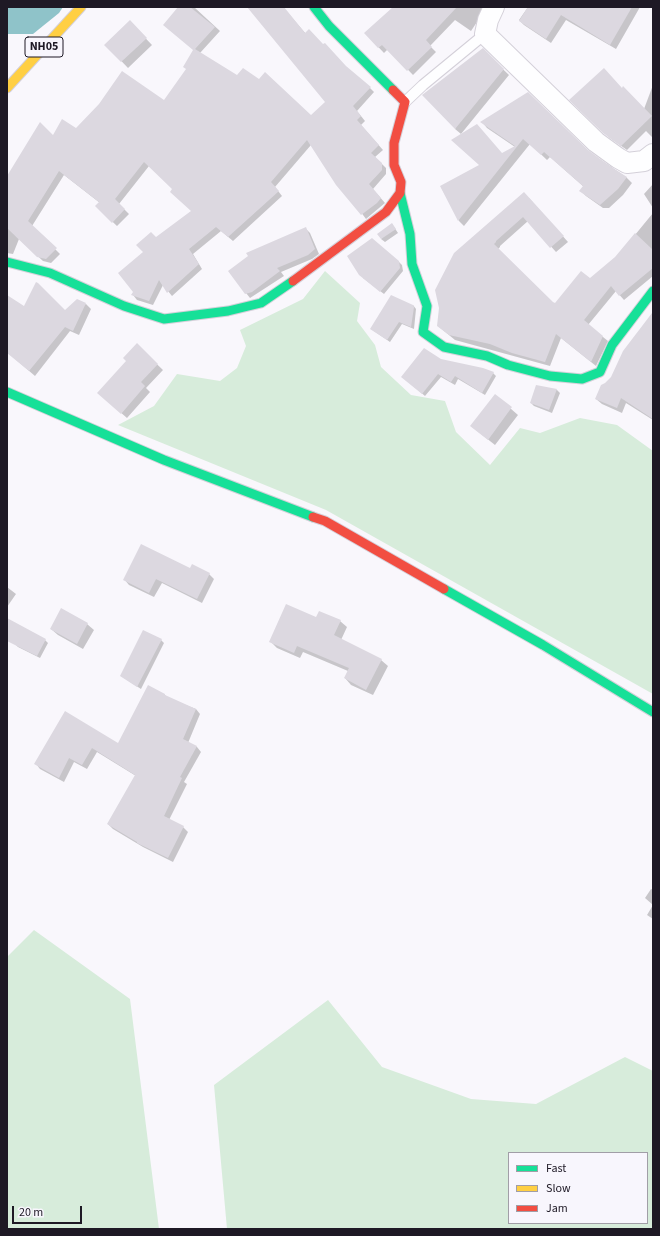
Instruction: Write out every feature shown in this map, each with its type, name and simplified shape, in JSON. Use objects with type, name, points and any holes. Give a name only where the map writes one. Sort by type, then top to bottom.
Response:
[{"type":"street","name":"NH05","points":[[7,88],[81,7]]},
{"type":"street","points":[[314,7],[329,26],[405,102],[394,143],[394,164],[401,182],[400,193],[410,234],[412,264],[427,306],[423,332],[444,346],[487,356],[508,365],[550,376],[582,379],[600,372],[612,345],[653,291]]},
{"type":"street","points":[[494,7],[488,20],[485,34],[596,142],[627,163],[644,161],[653,154]]},
{"type":"street","points":[[7,262],[50,273],[124,306],[164,319],[228,312],[261,303],[283,289],[386,212],[400,193]]},
{"type":"street","points":[[7,392],[164,460],[325,521],[542,645],[653,712]]},
{"type":"lane","points":[[405,102],[423,85],[485,34]]},
{"type":"green space","points":[[325,271],[360,303],[357,321],[375,345],[381,367],[411,395],[445,401],[456,432],[490,465],[520,428],[540,433],[580,418],[617,425],[653,451],[653,694],[326,510],[118,425],[154,406],[177,374],[220,381],[237,368],[246,346],[240,330],[303,299]]},
{"type":"green space","points":[[34,930],[130,999],[159,1229],[7,1229],[7,957]]},
{"type":"green space","points":[[328,1000],[382,1067],[471,1099],[536,1104],[625,1057],[653,1071],[653,1229],[227,1229],[214,1085]]},
{"type":"water","points":[[7,7],[63,7],[59,13],[33,34],[7,34]]},
{"type":"building","points":[[178,7],[190,7],[215,27],[195,49],[237,75],[243,68],[259,79],[265,72],[311,115],[325,102],[247,7],[284,7],[305,33],[309,29],[323,44],[325,43],[346,66],[371,87],[353,106],[361,116],[357,120],[379,145],[371,153],[382,163],[382,170],[369,184],[381,198],[377,203],[361,215],[336,185],[307,140],[271,182],[279,191],[228,237],[216,227],[189,249],[199,264],[167,293],[159,280],[149,301],[131,295],[133,292],[118,273],[143,252],[136,245],[151,232],[156,237],[191,211],[170,192],[172,189],[144,162],[115,199],[125,209],[112,223],[95,206],[99,202],[59,171],[28,221],[57,248],[46,259],[37,257],[7,228],[7,176],[40,122],[53,135],[62,119],[76,128],[99,104],[122,71],[164,100],[186,69],[183,67],[193,50],[163,25]]},
{"type":"building","points":[[393,7],[457,7],[426,40],[432,47],[407,71],[382,45],[378,48],[364,33]]},
{"type":"building","points":[[528,7],[632,7],[610,45],[561,15],[546,39],[519,21]]},
{"type":"building","points":[[130,20],[147,38],[121,62],[104,45]]},
{"type":"building","points":[[483,48],[504,69],[455,129],[422,95]]},
{"type":"building","points":[[604,68],[622,88],[623,86],[652,116],[621,146],[603,133],[569,100]]},
{"type":"building","points":[[528,92],[588,150],[627,177],[618,189],[600,205],[579,191],[583,186],[544,152],[541,155],[523,139],[458,221],[440,186],[479,165],[451,140],[477,124],[502,153],[515,146],[480,122]]},
{"type":"building","points":[[524,192],[564,236],[550,248],[523,217],[494,244],[555,303],[581,271],[590,278],[615,257],[635,233],[653,250],[653,268],[619,296],[611,286],[584,320],[603,336],[591,362],[556,334],[545,362],[512,353],[490,344],[449,335],[437,326],[439,308],[435,290],[454,253]]},
{"type":"building","points":[[392,223],[396,229],[381,239],[377,234]]},
{"type":"building","points":[[306,227],[315,249],[308,255],[277,268],[280,271],[252,292],[245,294],[228,271],[248,256],[246,253]]},
{"type":"building","points":[[372,238],[399,261],[400,268],[380,292],[359,275],[347,256]]},
{"type":"building","points":[[36,282],[65,310],[77,299],[86,303],[73,331],[65,327],[29,371],[7,353],[7,295],[24,306]]},
{"type":"building","points":[[391,295],[413,305],[414,307],[411,327],[399,322],[387,340],[370,329]]},
{"type":"building","points":[[652,313],[653,419],[621,398],[617,408],[595,399],[601,385],[611,377],[623,351]]},
{"type":"building","points":[[137,343],[158,364],[141,382],[145,386],[121,414],[97,393],[126,361],[123,358]]},
{"type":"building","points":[[424,348],[441,359],[483,368],[494,372],[482,393],[455,376],[451,382],[438,374],[422,394],[401,377]]},
{"type":"building","points":[[536,385],[557,389],[549,410],[530,403]]},
{"type":"building","points":[[495,394],[512,407],[488,440],[470,426]]},
{"type":"building","points":[[141,544],[190,568],[192,564],[210,573],[197,599],[156,579],[149,593],[123,580]]},
{"type":"building","points":[[286,604],[316,617],[319,611],[341,620],[334,635],[382,659],[366,690],[344,678],[349,668],[297,646],[294,653],[269,642]]},
{"type":"building","points":[[61,608],[88,623],[77,644],[50,629]]},
{"type":"building","points":[[7,618],[46,639],[37,656],[7,641]]},
{"type":"building","points":[[143,630],[162,639],[137,687],[120,676]]},
{"type":"building","points":[[148,685],[165,695],[196,709],[183,739],[197,746],[180,777],[182,778],[164,816],[184,826],[168,858],[137,843],[107,824],[135,775],[92,748],[82,765],[69,758],[59,778],[34,764],[65,711],[118,743]]},
{"type":"traffic: fast","points":[[314,7],[329,26],[393,90]]},
{"type":"traffic: fast","points":[[400,193],[410,234],[412,264],[427,306],[423,332],[444,347],[487,356],[508,365],[550,376],[582,379],[600,372],[612,345],[653,291]]},
{"type":"traffic: fast","points":[[7,262],[50,273],[124,306],[164,319],[228,311],[261,303],[293,281]]},
{"type":"traffic: fast","points":[[7,392],[164,460],[313,517]]},
{"type":"traffic: fast","points":[[444,589],[543,645],[653,712]]},
{"type":"traffic: slow","points":[[7,88],[81,7]]},
{"type":"traffic: jam","points":[[293,281],[386,212],[400,193],[401,182],[394,165],[394,143],[405,102],[393,90]]},
{"type":"traffic: jam","points":[[313,517],[325,521],[444,589]]}]
